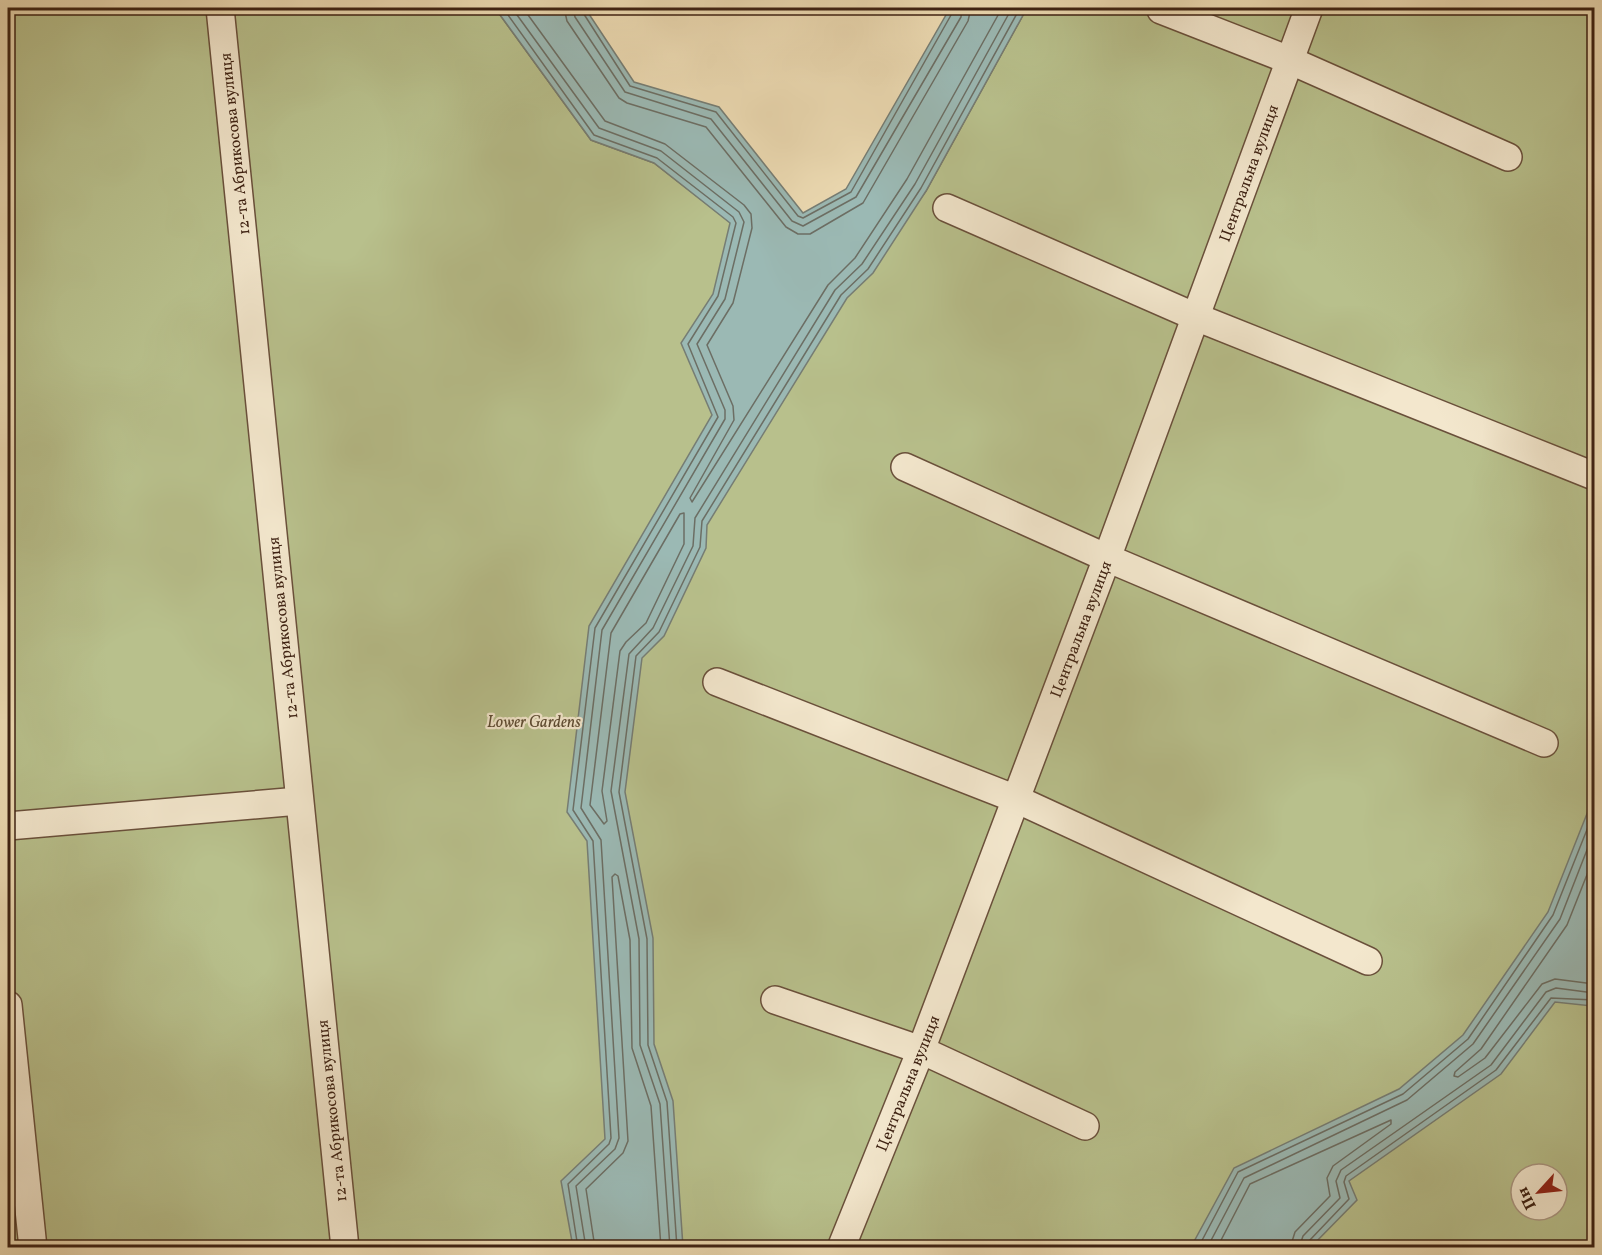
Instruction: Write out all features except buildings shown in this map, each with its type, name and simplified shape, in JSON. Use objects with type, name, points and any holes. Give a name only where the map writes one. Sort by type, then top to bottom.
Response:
[{"type":"street","name":"12-та Абрикосова вулиця","points":[[220,8],[345,1248]]},
{"type":"street","name":"Центральна вулиця","points":[[841,1248],[921,1050],[1107,558],[1309,8]]},
{"type":"street","points":[[1161,10],[1289,60],[1508,157]]},
{"type":"street","points":[[947,208],[1196,317],[1594,476]]},
{"type":"street","points":[[905,466],[1107,558],[1544,743]]},
{"type":"street","points":[[717,682],[1016,799],[1368,961]]},
{"type":"street","points":[[8,826],[299,801]]},
{"type":"street","points":[[775,1000],[921,1050],[1085,1126]]},
{"type":"street","points":[[8,1005],[33,1248]]},
{"type":"green space","name":"Lower Gardens","points":[[8,8],[495,8],[591,140],[654,163],[731,223],[846,298],[926,191],[1027,8],[1594,8],[1594,1247],[8,1247]]},
{"type":"water","points":[[495,8],[585,8],[634,82],[719,107],[803,213],[846,189],[950,8],[1027,8],[926,191],[873,273],[847,298],[707,525],[706,548],[664,636],[642,658],[625,792],[653,938],[654,1044],[673,1101],[683,1247],[573,1247],[561,1181],[605,1139],[587,841],[567,812],[589,626],[712,415],[681,343],[713,294],[730,223],[654,163],[591,140]]},
{"type":"water","points":[[1594,796],[1594,1002],[1592,1006],[1555,1002],[1501,1074],[1349,1181],[1357,1200],[1311,1247],[1191,1247],[1234,1168],[1399,1089],[1463,1035],[1548,912]]}]
